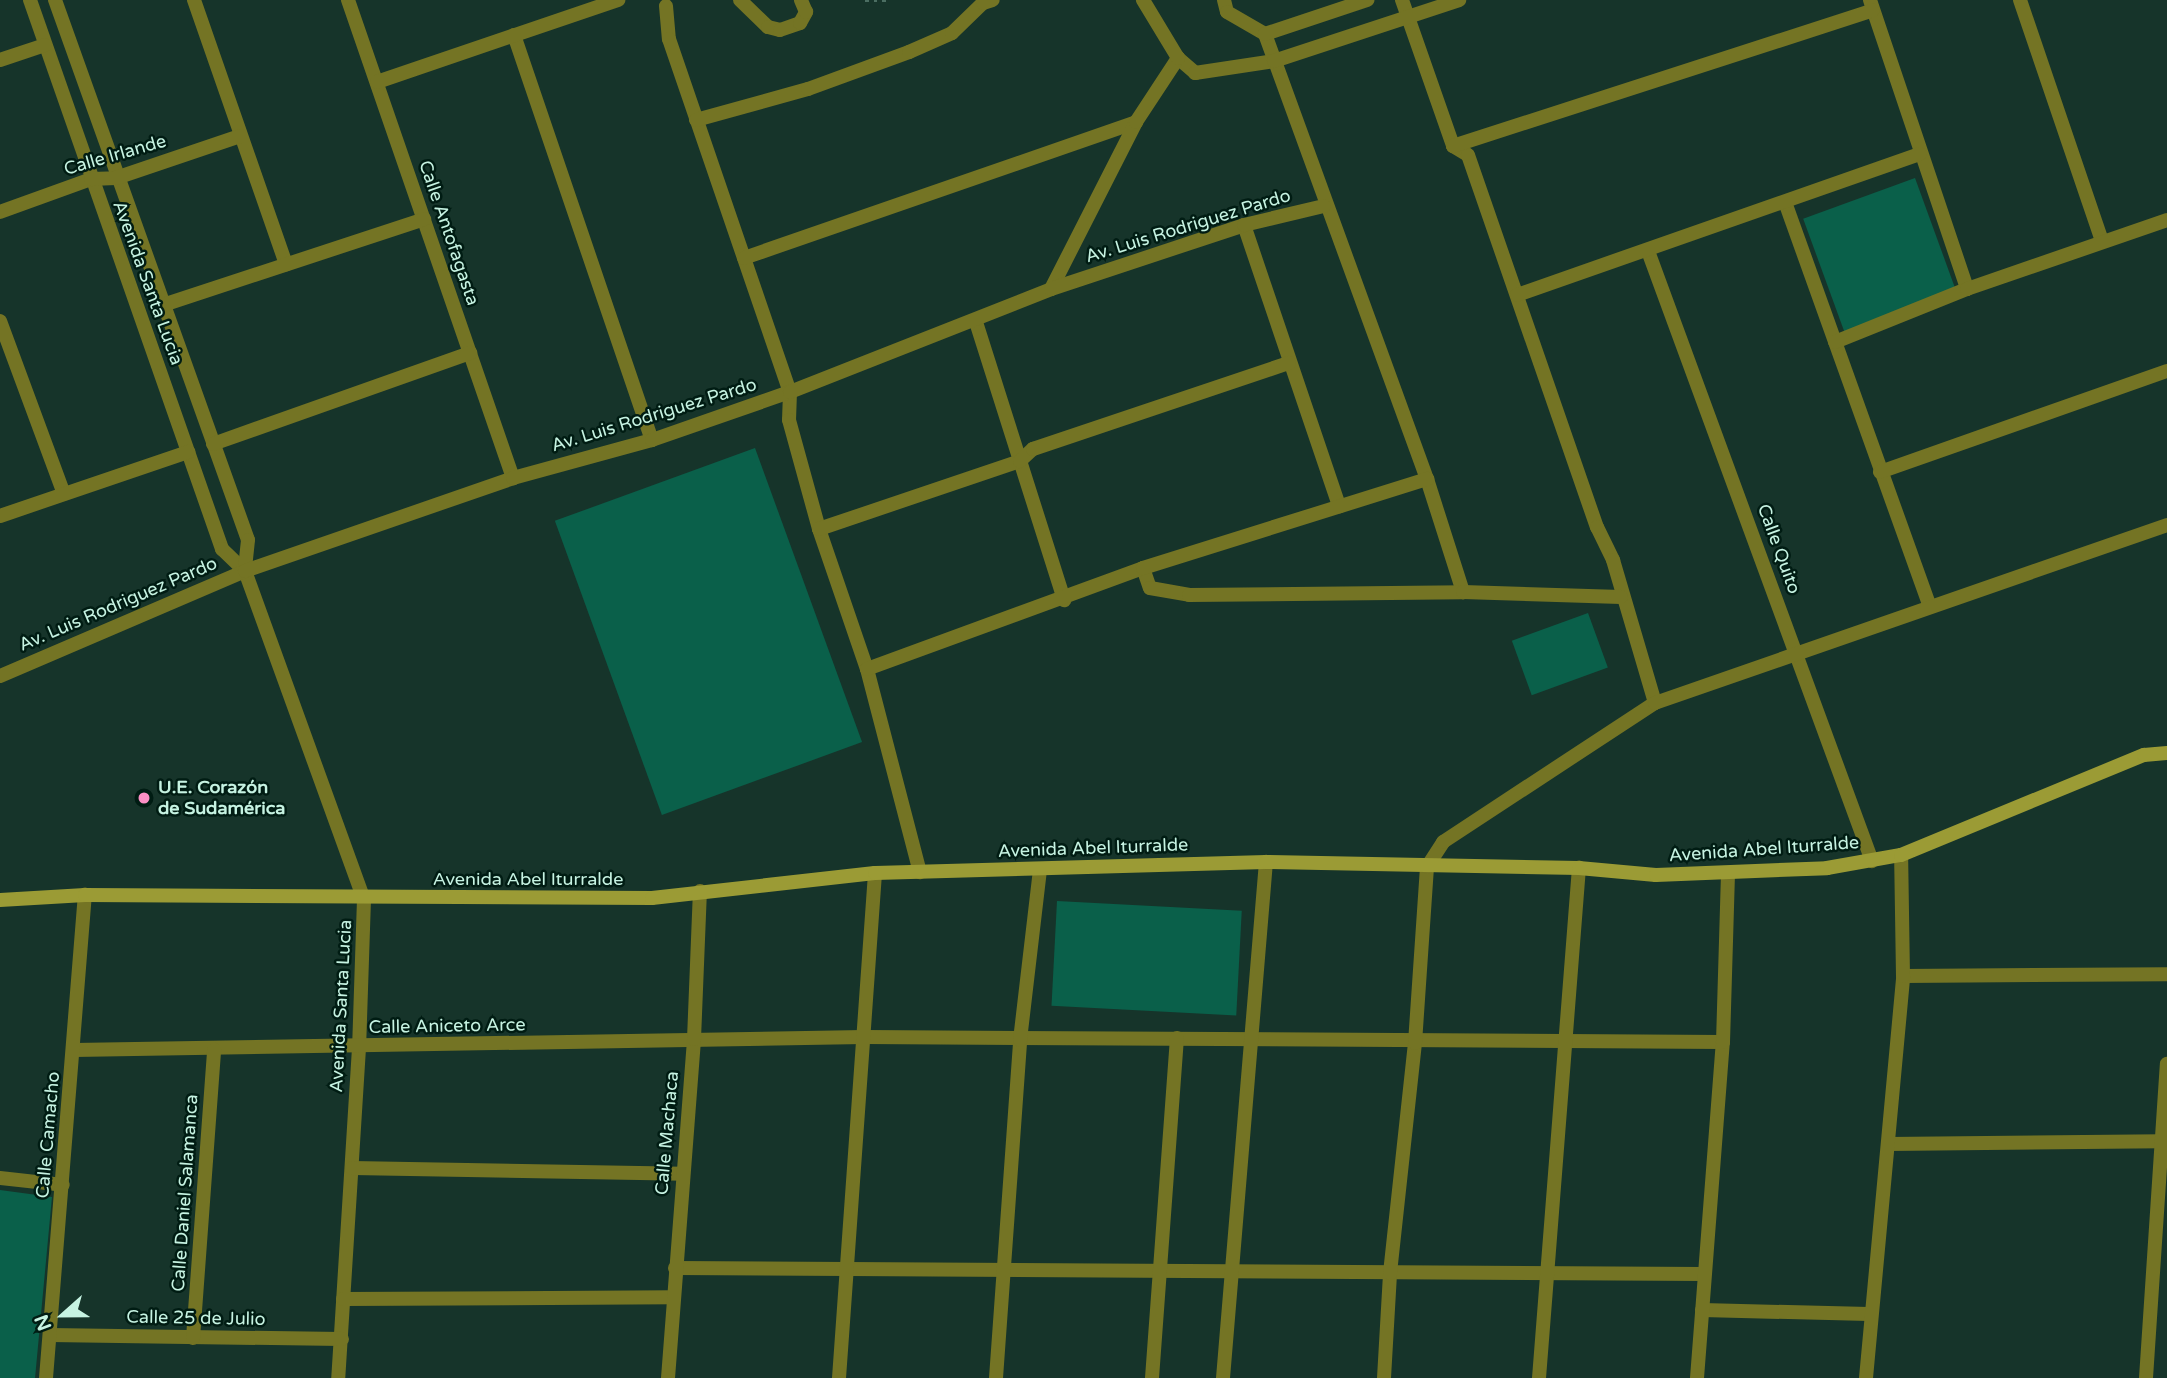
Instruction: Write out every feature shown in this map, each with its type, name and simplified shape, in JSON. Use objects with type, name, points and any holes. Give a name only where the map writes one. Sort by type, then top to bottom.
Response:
[{"type":"street","name":"Avenida Santa Lucia","points":[[30,0],[222,549],[245,571]]},
{"type":"street","name":"Avenida Santa Lucia","points":[[55,0],[116,178],[248,540],[245,571],[363,899],[359,1048],[338,1378]]},
{"type":"street","points":[[194,0],[286,264]]},
{"type":"street","name":"Calle Antofagasta","points":[[348,0],[513,478]]},
{"type":"street","points":[[377,82],[618,0]]},
{"type":"street","points":[[740,0],[768,27],[780,30],[800,23],[806,12],[801,0]]},
{"type":"street","points":[[967,0],[988,1]]},
{"type":"street","points":[[1143,0],[1178,58],[1195,73],[1274,61],[1459,0]]},
{"type":"street","points":[[1209,0],[1225,6],[1265,34],[1324,206],[1427,479],[1463,592]]},
{"type":"street","points":[[1265,34],[1367,0]]},
{"type":"street","points":[[1402,0],[1453,146],[1468,155],[1597,527],[1613,560],[1621,597],[1655,704]]},
{"type":"street","points":[[2020,0],[2102,241]]},
{"type":"street","points":[[696,120],[808,89],[909,52],[952,33],[988,1]]},
{"type":"street","points":[[664,2],[669,39],[790,392],[789,420],[819,529],[867,669],[920,872]]},
{"type":"street","points":[[1453,146],[1872,5],[1967,289]]},
{"type":"street","points":[[514,35],[652,440]]},
{"type":"street","points":[[0,60],[46,45]]},
{"type":"street","points":[[1051,289],[1136,122],[1178,58]]},
{"type":"street","points":[[744,258],[1136,122]]},
{"type":"street","name":"Calle Irlande","points":[[0,212],[91,179],[116,178],[240,136]]},
{"type":"street","points":[[1517,295],[1920,154]]},
{"type":"street","points":[[1785,202],[1930,606]]},
{"type":"street","name":"Av. Luis Rodriguez Pardo","points":[[0,676],[245,571],[513,478],[652,440],[790,392],[976,322],[1051,289],[1244,225],[1324,206]]},
{"type":"street","points":[[163,304],[424,219]]},
{"type":"street","points":[[1835,342],[1967,289],[2167,220]]},
{"type":"street","points":[[1244,225],[1339,506]]},
{"type":"street","name":"Calle Quito","points":[[1648,251],[1872,861]]},
{"type":"street","points":[[0,321],[6,362],[64,494]]},
{"type":"street","points":[[976,322],[1064,600]]},
{"type":"street","points":[[213,444],[470,353]]},
{"type":"street","points":[[819,529],[1020,461],[1033,449],[1289,363]]},
{"type":"street","points":[[1880,472],[2167,371]]},
{"type":"street","points":[[0,516],[188,453]]},
{"type":"street","points":[[867,669],[1064,600],[1143,568],[1427,479]]},
{"type":"street","points":[[1384,1378],[1390,1273],[1415,1043],[1427,867],[1443,842],[1655,704],[2167,525]]},
{"type":"street","points":[[1143,568],[1150,587],[1189,594],[1463,592],[1621,597]]},
{"type":"street","name":"Avenida Abel Iturralde","points":[[0,901],[85,895],[363,899],[652,898],[875,873],[1266,862],[1579,868],[1728,874],[1872,861],[1901,855],[2132,759],[2167,753]]},
{"type":"street","points":[[1866,1378],[1903,976],[1901,855]]},
{"type":"street","points":[[1223,1378],[1266,862]]},
{"type":"street","points":[[1539,1378],[1545,1274],[1567,1043],[1579,868]]},
{"type":"street","points":[[996,1378],[1006,1270],[1020,1040],[1040,869]]},
{"type":"street","points":[[839,1378],[875,873]]},
{"type":"street","points":[[1697,1378],[1723,1042],[1728,874]]},
{"type":"street","name":"Calle Machaca","points":[[668,1378],[694,1039],[700,891]]},
{"type":"street","name":"Calle Camacho","points":[[46,1378],[85,895]]},
{"type":"street","points":[[1903,976],[2167,974]]},
{"type":"street","name":"Calle Aniceto Arce","points":[[74,1050],[359,1048],[864,1037],[1020,1040],[1177,1038],[1415,1043],[1723,1042]]},
{"type":"street","points":[[1152,1378],[1177,1038]]},
{"type":"street","name":"Calle Daniel Salamanca","points":[[193,1338],[214,1050]]},
{"type":"street","points":[[2146,1378],[2167,1064]]},
{"type":"street","points":[[1888,1143],[2161,1141]]},
{"type":"street","points":[[352,1168],[683,1174]]},
{"type":"street","points":[[0,1178],[63,1185]]},
{"type":"street","points":[[675,1268],[1704,1274]]},
{"type":"street","points":[[343,1300],[673,1297]]},
{"type":"street","points":[[1702,1310],[1870,1314]]},
{"type":"street","name":"Calle 25 de Julio","points":[[50,1335],[342,1339]]},
{"type":"path","points":[[865,0],[890,0]]},
{"type":"green space","points":[[1915,178],[1957,293],[1845,333],[1803,219]]},
{"type":"green space","points":[[755,448],[862,742],[662,815],[555,521]]},
{"type":"green space","points":[[1588,613],[1608,668],[1532,695],[1512,641]]},
{"type":"green space","points":[[1057,901],[1242,911],[1236,1016],[1052,1006]]},
{"type":"green space","points":[[0,1190],[52,1197],[35,1378],[0,1378]]},
{"type":"place","name":"U.E. Corazón de Sudamérica","points":[[144,798]]}]
